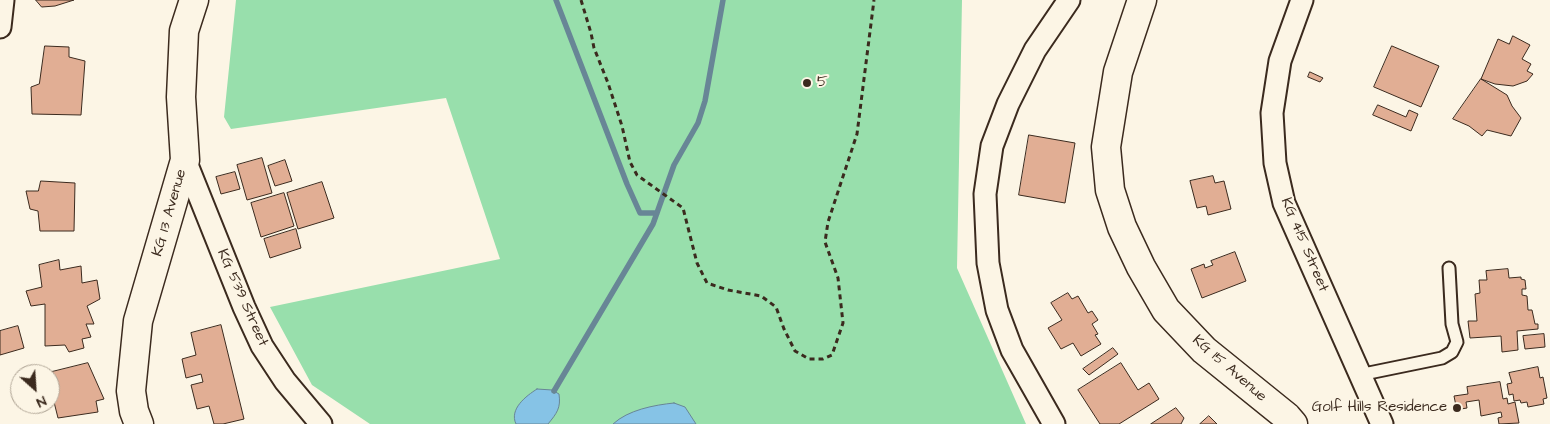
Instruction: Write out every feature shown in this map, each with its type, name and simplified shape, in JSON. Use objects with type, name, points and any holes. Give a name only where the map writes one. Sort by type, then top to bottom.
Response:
[{"type":"main road","name":"KG 13 Avenue","points":[[139,424],[134,411],[131,391],[138,321],[185,160],[181,97],[184,31],[194,0]]},
{"type":"main road","name":"KG 15 Avenue","points":[[1142,0],[1118,72],[1106,147],[1110,190],[1122,227],[1141,267],[1166,310],[1204,350],[1293,424]]},
{"type":"street","points":[[0,27],[2,0]]},
{"type":"street","points":[[1054,424],[1012,350],[996,310],[988,263],[985,194],[992,146],[1008,104],[1035,50],[1069,0]]},
{"type":"street","name":"KG 415 Street","points":[[1302,0],[1280,61],[1272,113],[1275,163],[1284,203],[1382,424]]},
{"type":"street","name":"KG 539 Street","points":[[185,160],[244,307],[262,346],[284,381],[321,424]]},
{"type":"lane","points":[[1359,375],[1442,358],[1452,352],[1457,342],[1452,324],[1449,268]]},
{"type":"path","points":[[581,0],[594,48],[617,109],[630,162],[637,175],[683,208],[697,263],[707,283],[728,290],[762,296],[776,307],[795,351],[809,359],[823,360],[832,355],[843,323],[838,278],[825,242],[828,222],[857,134],[874,0]]},
{"type":"green space","points":[[236,0],[962,0],[957,268],[1026,424],[370,424],[312,385],[270,307],[500,259],[446,98],[231,129],[224,117]]},
{"type":"water","points":[[537,389],[552,390],[559,394],[559,407],[556,413],[548,424],[516,424],[514,418],[520,403]]},
{"type":"water","points":[[674,403],[685,407],[696,424],[613,424],[634,412]]},
{"type":"building","points":[[36,0],[74,0],[55,6],[42,7]]},
{"type":"building","points":[[1513,36],[1530,45],[1522,59],[1531,64],[1527,71],[1533,74],[1527,81],[1513,86],[1495,84],[1481,79],[1498,39],[1509,44]]},
{"type":"building","points":[[45,46],[69,47],[69,57],[85,61],[81,115],[32,114],[31,87],[39,84]]},
{"type":"building","points":[[1392,46],[1439,66],[1421,107],[1374,87]]},
{"type":"building","points":[[1310,72],[1323,78],[1320,82],[1308,77]]},
{"type":"building","points":[[1481,79],[1507,95],[1521,118],[1511,136],[1487,130],[1482,136],[1469,126],[1453,119]]},
{"type":"building","points":[[1378,105],[1406,117],[1409,110],[1418,114],[1411,131],[1373,115]]},
{"type":"building","points":[[1029,135],[1075,143],[1065,203],[1019,195]]},
{"type":"building","points":[[262,158],[272,193],[247,200],[237,165]]},
{"type":"building","points":[[285,160],[292,181],[275,186],[268,166]]},
{"type":"building","points":[[235,172],[240,189],[221,194],[216,177]]},
{"type":"building","points":[[1213,176],[1215,183],[1224,181],[1231,209],[1208,215],[1206,206],[1197,208],[1190,181]]},
{"type":"building","points":[[41,181],[75,183],[74,231],[40,231],[38,211],[30,209],[26,191],[38,191]]},
{"type":"building","points":[[322,182],[334,218],[298,229],[287,193]]},
{"type":"building","points":[[284,193],[294,226],[261,237],[251,203]]},
{"type":"building","points":[[296,229],[301,248],[270,258],[264,239]]},
{"type":"building","points":[[1235,252],[1246,281],[1202,298],[1191,269],[1204,264],[1205,268],[1213,265],[1211,261]]},
{"type":"building","points":[[59,260],[60,270],[81,266],[82,283],[97,280],[100,299],[87,306],[94,324],[86,324],[91,337],[82,339],[84,348],[69,352],[65,345],[45,346],[45,304],[31,306],[26,291],[42,287],[39,265]]},
{"type":"building","points":[[1508,269],[1509,278],[1521,277],[1521,279],[1525,280],[1526,289],[1522,289],[1522,295],[1527,296],[1528,310],[1532,310],[1535,324],[1538,324],[1538,329],[1517,331],[1518,350],[1502,352],[1501,336],[1470,338],[1468,321],[1477,321],[1475,294],[1480,293],[1479,280],[1487,280],[1486,271]]},
{"type":"building","points":[[1068,293],[1072,299],[1078,296],[1088,313],[1092,311],[1098,320],[1092,324],[1098,334],[1095,335],[1101,344],[1081,356],[1073,343],[1061,349],[1048,328],[1062,320],[1051,303]]},
{"type":"building","points":[[221,325],[244,419],[214,424],[209,406],[197,409],[191,385],[203,382],[201,374],[186,378],[182,359],[196,355],[191,333]]},
{"type":"building","points":[[18,326],[24,348],[0,355],[0,331]]},
{"type":"building","points":[[1544,334],[1545,347],[1525,349],[1523,336]]},
{"type":"building","points":[[1113,348],[1118,354],[1089,375],[1083,369]]},
{"type":"building","points":[[88,363],[104,399],[96,401],[98,412],[58,418],[57,414],[60,414],[60,370]]},
{"type":"building","points":[[1121,363],[1138,390],[1149,383],[1159,399],[1119,424],[1100,424],[1078,390]]},
{"type":"building","points":[[1538,367],[1540,378],[1543,377],[1547,398],[1543,399],[1544,404],[1528,407],[1527,402],[1514,401],[1513,394],[1509,395],[1507,384],[1512,383],[1509,373]]},
{"type":"building","points":[[1500,382],[1503,399],[1507,398],[1508,404],[1515,402],[1519,423],[1499,424],[1498,418],[1502,417],[1501,412],[1481,416],[1479,400],[1466,402],[1467,408],[1461,409],[1461,406],[1456,406],[1454,396],[1468,394],[1467,387]]},
{"type":"building","points":[[1176,408],[1184,418],[1181,424],[1151,424]]},
{"type":"building","points":[[1209,416],[1217,424],[1200,424]]},
{"type":"waterway","points":[[556,0],[640,213],[657,213]]},
{"type":"waterway","points":[[554,391],[653,224],[674,165],[698,123],[705,101],[723,0]]},
{"type":"place","name":"5","points":[[807,83]]},
{"type":"place","name":"Golf Hills Residence","points":[[1457,408]]}]
